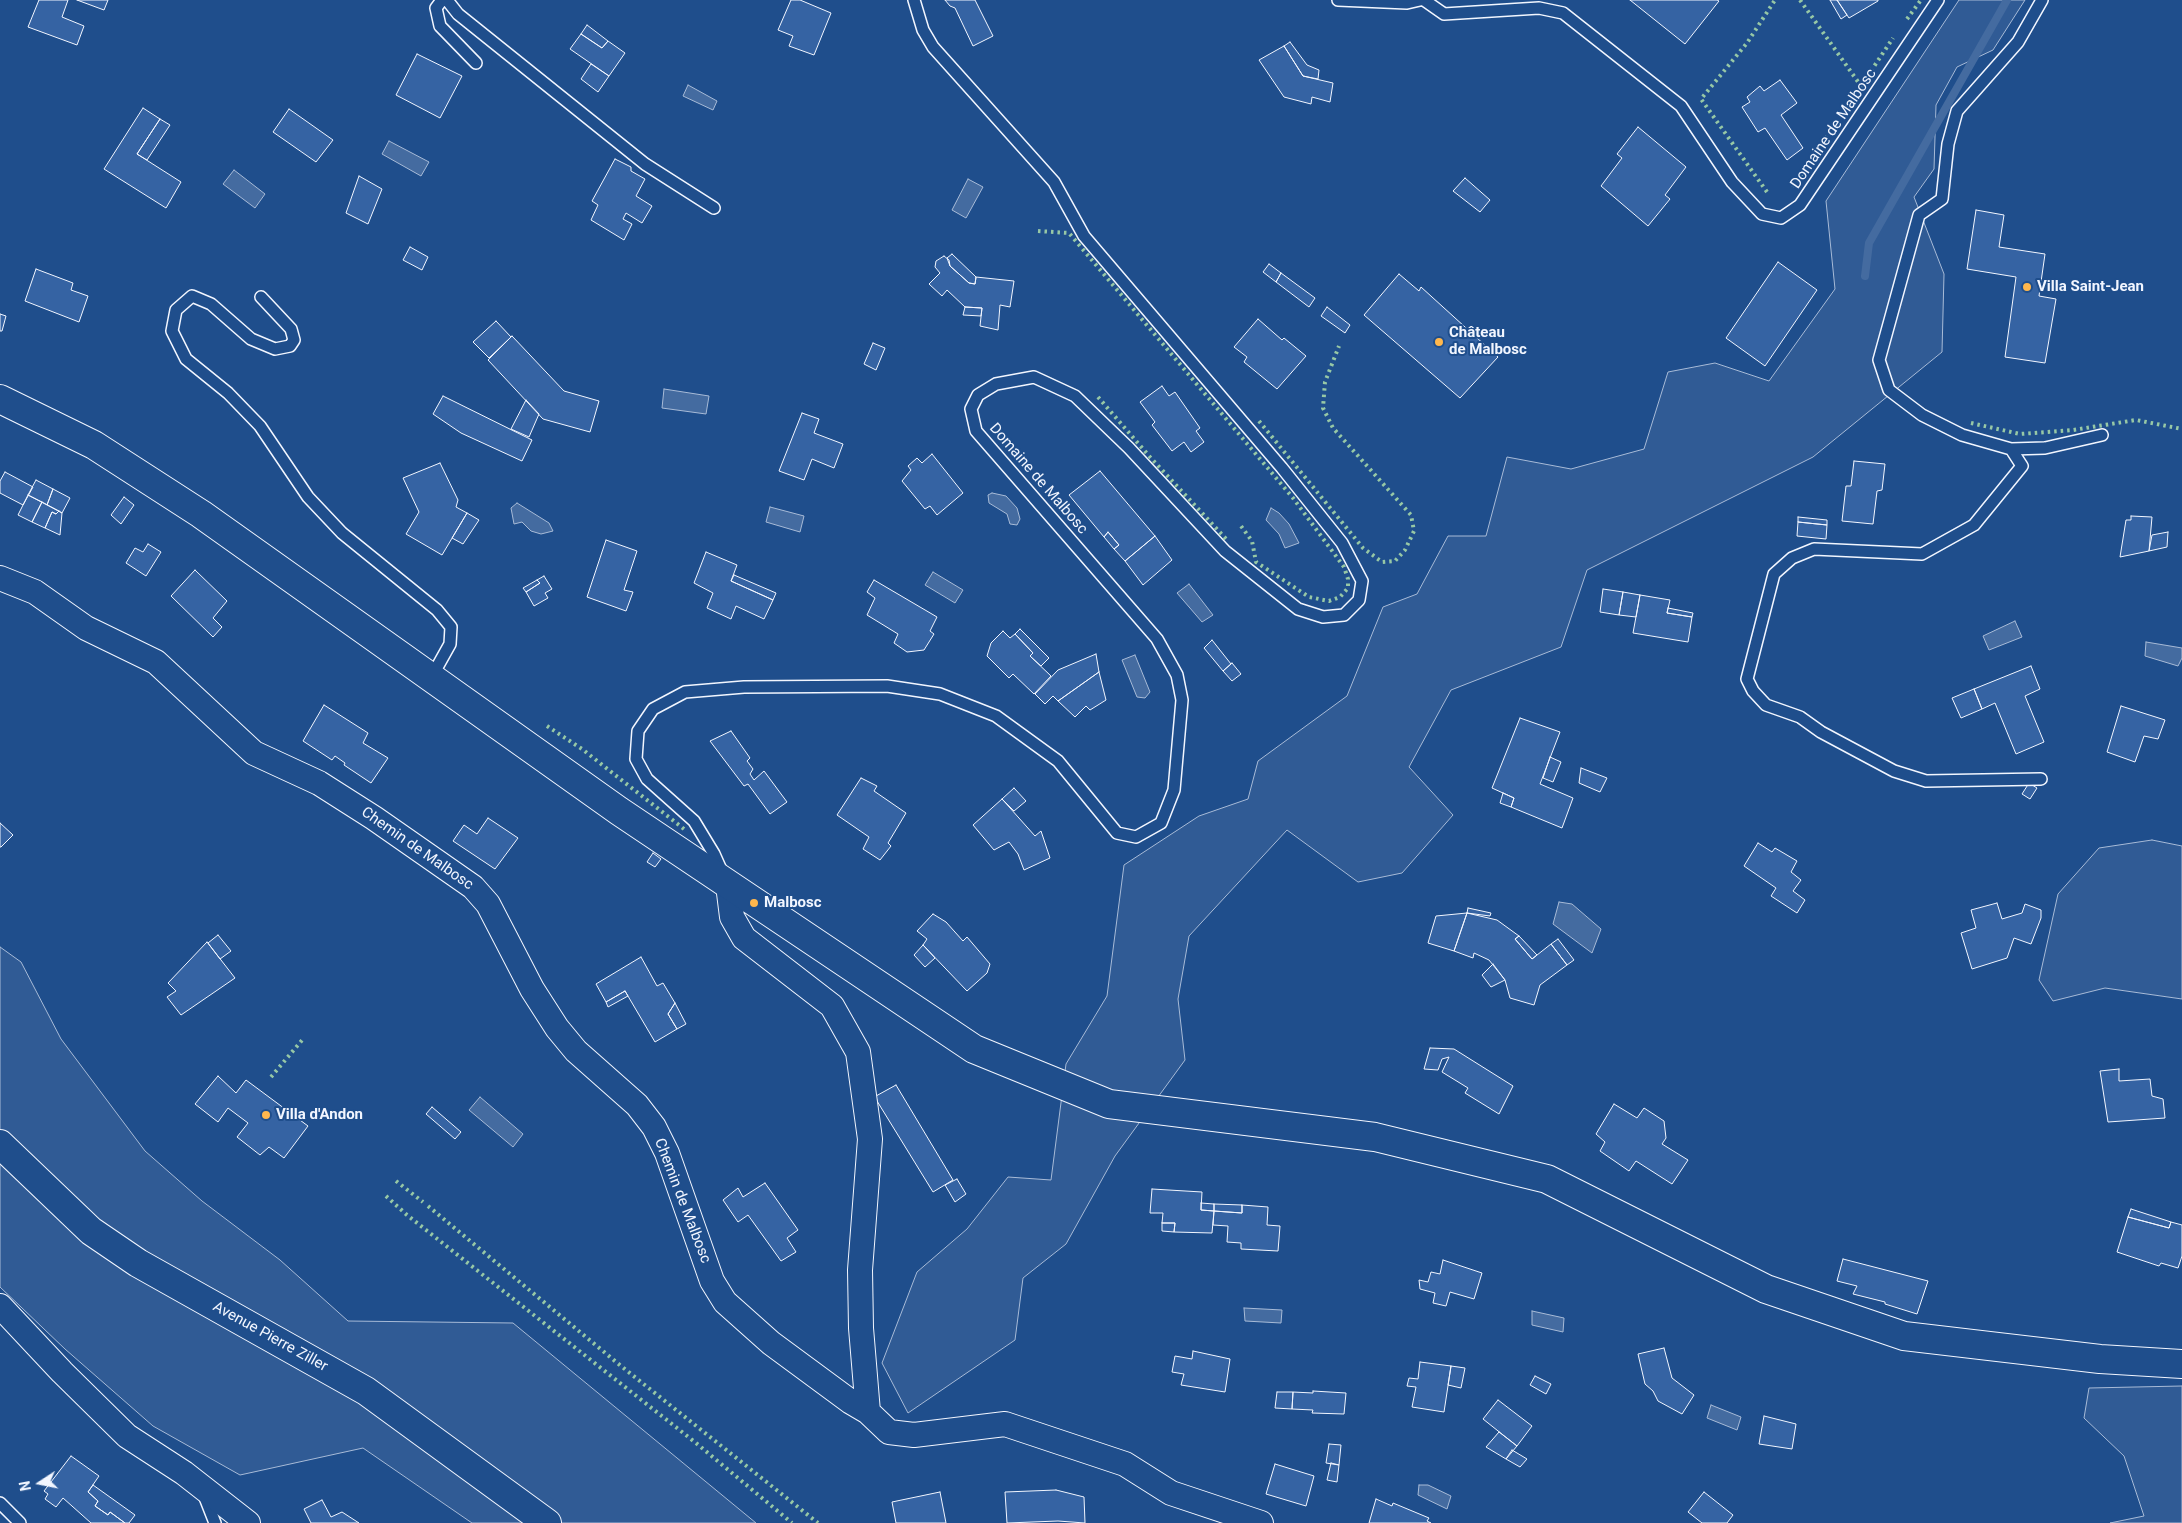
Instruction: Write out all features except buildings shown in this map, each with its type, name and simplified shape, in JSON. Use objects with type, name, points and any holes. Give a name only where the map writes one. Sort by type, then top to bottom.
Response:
[{"type":"main road","points":[[0,400],[94,445],[201,514],[728,885],[974,1049],[1109,1104],[1374,1137],[1547,1179],[1766,1289],[1904,1336],[2100,1359],[2182,1364]]},
{"type":"main road","name":"Avenue Pierre Ziller","points":[[0,1144],[91,1231],[138,1263],[366,1391],[547,1523]]},
{"type":"street","name":"Chemin de Malbosc","points":[[0,578],[35,592],[86,628],[156,662],[254,753],[326,788],[374,818],[473,887],[488,904],[532,989],[557,1028],[576,1051],[636,1105],[654,1127],[668,1153],[712,1281],[725,1302],[772,1343],[851,1402],[868,1412],[889,1432],[914,1435],[1005,1424],[1125,1464],[1171,1493],[1260,1523]]},
{"type":"street","points":[[728,885],[732,917],[744,938],[832,1006],[858,1052],[870,1139],[860,1270],[861,1328],[868,1412]]},
{"type":"street","points":[[0,1306],[62,1372],[127,1436],[200,1486],[248,1523]]},
{"type":"lane","points":[[442,0],[436,8],[440,26],[476,63]]},
{"type":"lane","points":[[447,0],[458,14],[472,26],[645,164],[714,208]]},
{"type":"lane","name":"Domaine de Malbosc","points":[[728,885],[714,854],[694,821],[647,779],[636,759],[638,731],[648,716],[654,709],[685,692],[744,687],[886,686],[940,694],[996,716],[1058,761],[1116,833],[1136,837],[1161,823],[1174,790],[1182,700],[1177,675],[1157,639],[976,431],[971,409],[978,395],[996,384],[1034,377],[1076,396],[1129,448],[1225,550],[1298,609],[1322,617],[1344,615],[1359,600],[1362,581],[1342,543],[1282,468],[1084,236],[1054,182],[933,47],[923,30],[914,0]]},
{"type":"lane","points":[[1338,0],[1406,3],[1420,0]]},
{"type":"lane","name":"Domaine de Malbosc","points":[[1424,0],[1444,14],[1539,8],[1563,13],[1681,106],[1732,182],[1762,214],[1781,218],[1800,205],[1938,0]]},
{"type":"lane","points":[[2042,0],[2018,42],[1957,111],[1948,144],[1942,199],[1919,216],[1879,360],[1889,390],[1922,415],[1962,435],[2011,449],[2045,448],[2102,435]]},
{"type":"lane","points":[[261,297],[291,329],[294,340],[290,346],[276,349],[251,339],[211,304],[192,296],[176,310],[172,331],[186,359],[228,392],[260,426],[308,497],[342,533],[437,610],[451,627],[450,644],[432,678]]},
{"type":"lane","points":[[2011,449],[2022,466],[1974,525],[1922,554],[1814,550],[1792,558],[1774,574],[1747,679],[1753,691],[1766,705],[1800,717],[1821,732],[1894,771],[1926,781],[2041,779]]},
{"type":"lane","points":[[200,1486],[215,1523]]},
{"type":"lane","points":[[0,1503],[20,1523]]},
{"type":"shaded area","points":[[1959,0],[2025,0],[1993,50],[1957,67],[1936,105],[1934,169],[1914,197],[1944,274],[1942,352],[1813,457],[1587,570],[1561,647],[1451,690],[1409,767],[1453,815],[1402,873],[1358,882],[1287,830],[1189,936],[1178,999],[1185,1060],[1115,1156],[1066,1244],[1023,1278],[1015,1340],[908,1413],[882,1363],[917,1272],[967,1229],[1008,1177],[1051,1180],[1066,1064],[1107,996],[1124,865],[1199,816],[1248,799],[1258,761],[1347,696],[1383,607],[1417,594],[1448,536],[1486,536],[1507,457],[1571,469],[1644,449],[1668,372],[1715,363],[1769,381],[1835,289],[1826,201]]},
{"type":"shaded area","points":[[688,85],[717,101],[713,110],[683,96]]},
{"type":"shaded area","points":[[389,141],[429,162],[421,176],[382,154]]},
{"type":"shaded area","points":[[234,170],[265,194],[255,208],[223,184]]},
{"type":"shaded area","points":[[968,179],[983,187],[966,218],[952,210]]},
{"type":"shaded area","points":[[664,389],[709,396],[706,414],[662,408]]},
{"type":"shaded area","points":[[992,493],[1006,496],[1017,508],[1020,519],[1017,525],[1010,524],[1007,514],[989,503],[988,495]]},
{"type":"shaded area","points":[[517,503],[549,523],[553,531],[541,534],[531,531],[522,522],[514,524],[511,508]]},
{"type":"shaded area","points":[[770,507],[804,516],[800,532],[766,522]]},
{"type":"shaded area","points":[[1271,508],[1279,513],[1289,524],[1299,543],[1285,548],[1279,534],[1266,520]]},
{"type":"shaded area","points":[[933,572],[963,590],[955,603],[925,585]]},
{"type":"shaded area","points":[[1189,584],[1213,615],[1202,622],[1177,593]]},
{"type":"shaded area","points":[[2015,621],[2022,637],[1989,650],[1983,636]]},
{"type":"shaded area","points":[[2146,642],[2182,648],[2182,658],[2178,666],[2145,656]]},
{"type":"shaded area","points":[[1135,655],[1150,692],[1145,698],[1137,697],[1122,660]]},
{"type":"shaded area","points":[[2152,840],[2182,846],[2182,999],[2105,988],[2053,1001],[2039,980],[2058,894],[2099,848]]},
{"type":"shaded area","points":[[1559,902],[1572,904],[1601,929],[1592,953],[1553,924]]},
{"type":"shaded area","points":[[0,947],[21,962],[61,1039],[145,1151],[202,1201],[280,1260],[348,1321],[513,1323],[756,1523],[472,1523],[363,1448],[240,1475],[153,1426],[65,1349],[0,1287]]},
{"type":"shaded area","points":[[480,1097],[523,1134],[513,1147],[469,1110]]},
{"type":"shaded area","points":[[1244,1308],[1282,1310],[1281,1323],[1245,1321]]},
{"type":"shaded area","points":[[1532,1311],[1564,1318],[1563,1332],[1532,1325]]},
{"type":"shaded area","points":[[2182,1386],[2182,1523],[2110,1523],[2144,1516],[2124,1456],[2084,1418],[2089,1388]]},
{"type":"shaded area","points":[[1711,1405],[1741,1417],[1737,1430],[1707,1418]]},
{"type":"shaded area","points":[[1419,1485],[1428,1485],[1451,1496],[1447,1509],[1418,1495]]},
{"type":"waterway","points":[[1865,276],[1869,243],[2007,0]]},
{"type":"hedge","points":[[1767,192],[1701,99],[1747,43],[1775,0]]},
{"type":"hedge","points":[[1800,0],[1861,86],[1893,38]]},
{"type":"hedge","points":[[1907,19],[1921,0]]},
{"type":"hedge","points":[[1793,187],[1861,86]]},
{"type":"hedge","points":[[1038,231],[1069,233],[1293,498],[1344,567],[1348,579],[1348,588],[1340,597],[1329,601],[1309,597],[1256,562],[1252,541],[1241,526]]},
{"type":"hedge","points":[[1259,421],[1363,548],[1382,562],[1395,561],[1405,550],[1414,531],[1411,515],[1333,428],[1323,408],[1325,382],[1339,346]]},
{"type":"hedge","points":[[1098,397],[1150,457],[1228,541]]},
{"type":"hedge","points":[[1971,423],[2020,434],[2073,430],[2136,420],[2182,429]]},
{"type":"hedge","points":[[547,726],[582,749],[684,829]]},
{"type":"hedge","points":[[271,1077],[303,1039]]},
{"type":"hedge","points":[[396,1181],[423,1202]]},
{"type":"hedge","points":[[386,1196],[407,1215],[696,1443],[792,1523]]},
{"type":"hedge","points":[[428,1206],[621,1366],[818,1523]]},
{"type":"place","name":"Villa Saint-Jean","points":[[2027,287]]},
{"type":"place","name":"Château de Malbosc","points":[[1439,342]]},
{"type":"place","name":"Malbosc","points":[[754,903]]},
{"type":"place","name":"Villa d'Andon","points":[[266,1115]]}]
